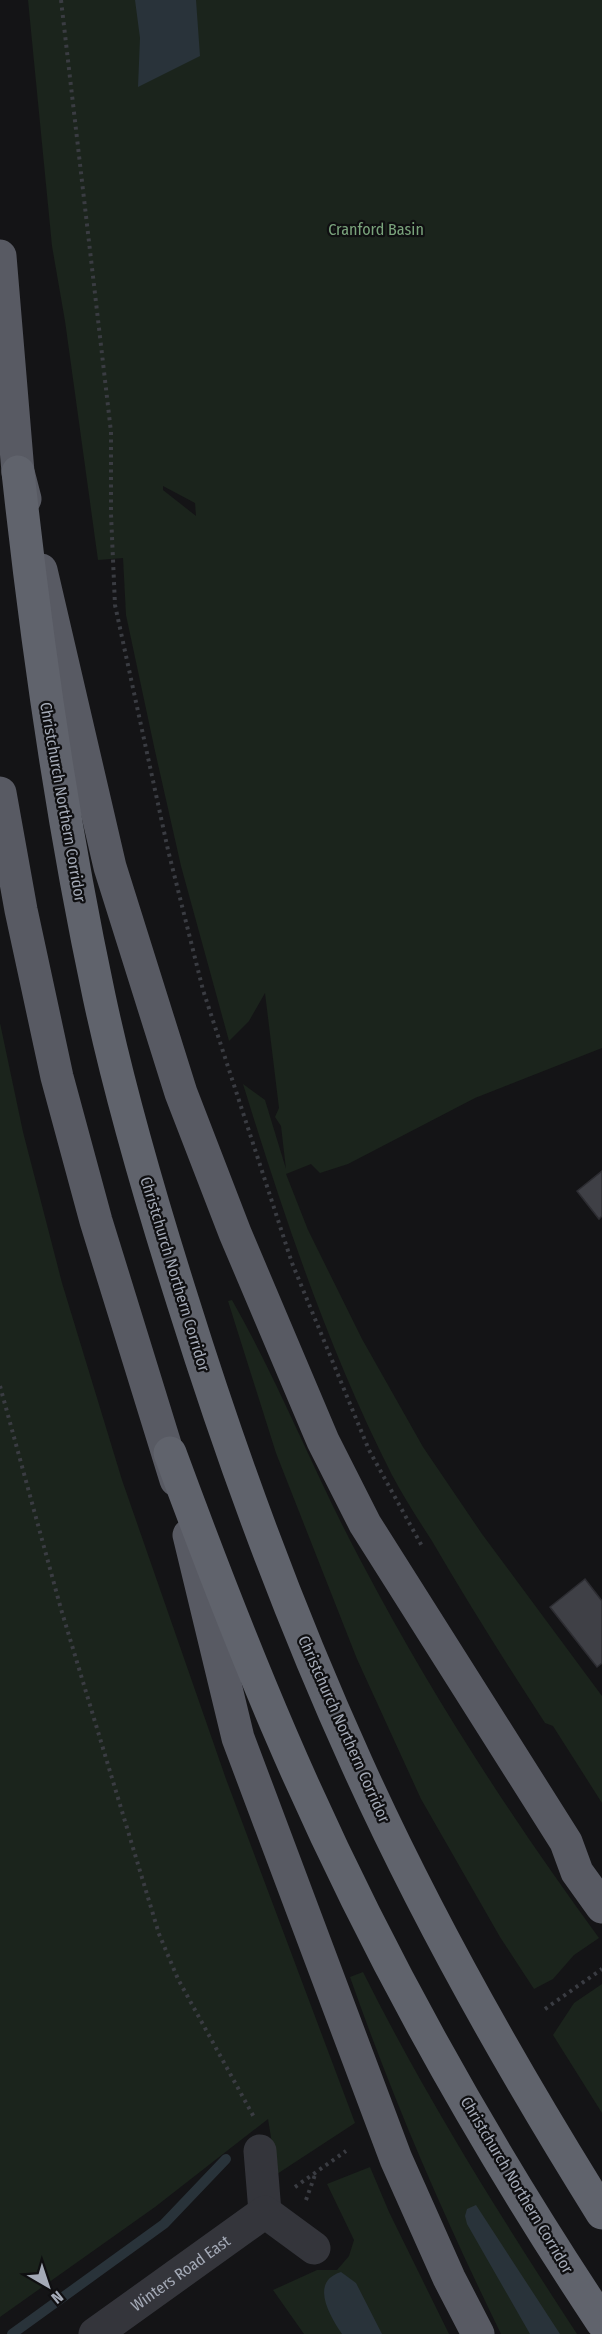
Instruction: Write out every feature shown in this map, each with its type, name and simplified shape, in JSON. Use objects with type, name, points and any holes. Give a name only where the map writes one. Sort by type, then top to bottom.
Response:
[{"type":"highway","name":"Christchurch Northern Corridor","points":[[0,256],[18,472],[34,621],[69,846],[100,1000],[144,1173],[208,1382],[270,1555],[357,1765],[476,1997],[521,2079],[602,2213]]},
{"type":"highway","points":[[18,472],[111,867],[181,1093],[235,1233],[323,1441],[365,1524],[566,1842],[577,1872],[602,1906]]},
{"type":"highway","name":"Christchurch Northern Corridor","points":[[0,793],[21,910],[57,1077],[99,1231],[170,1453],[223,1597],[273,1717],[359,1901],[434,2046],[535,2219],[602,2322]]},
{"type":"highway","points":[[170,1453],[238,1738],[392,2149],[449,2278],[478,2334]]},
{"type":"highway","points":[[566,1842],[602,1873]]},
{"type":"street","points":[[260,2151],[265,2212],[314,2248]]},
{"type":"street","name":"Winters Road East","points":[[95,2334],[265,2212]]},
{"type":"path","points":[[61,0],[111,432],[111,514],[115,605],[168,850],[203,990],[292,1263],[369,1450],[427,1554]]},
{"type":"path","points":[[0,1386],[61,1609],[159,1934],[183,1989],[250,2106],[257,2125],[260,2151]]},
{"type":"path","points":[[545,2009],[602,1969]]},
{"type":"path","points":[[290,2191],[346,2151]]},
{"type":"path","points":[[302,2210],[316,2172]]},
{"type":"green space","name":"Cranford Basin","points":[[28,0],[602,0],[602,1048],[475,1098],[348,1164],[320,1173],[311,1164],[286,1174],[308,1230],[362,1339],[423,1447],[482,1534],[602,1696],[602,1803],[553,1726],[545,1723],[530,1700],[397,1484],[369,1428],[309,1283],[243,1084],[265,1100],[286,1169],[281,1126],[275,1117],[279,1108],[265,993],[249,1021],[229,1041],[181,866],[155,751],[126,615],[123,558],[98,560],[65,321],[52,246]],"holes":[[[163,486],[195,503],[196,516],[163,490]]]},
{"type":"green space","points":[[0,1023],[23,1132],[62,1283],[122,1480],[226,1779],[355,2123],[277,2174],[268,2119],[155,2207],[0,2317]]},
{"type":"green space","points":[[232,1300],[267,1365],[346,1532],[389,1614],[474,1756],[535,1848],[599,1938],[574,1955],[553,1979],[534,1989],[500,1937],[421,1799],[357,1659],[276,1453],[228,1301]]},
{"type":"green space","points":[[363,1972],[412,2065],[465,2156],[577,2334],[501,2334],[459,2246],[384,2068],[350,1977]]},
{"type":"green space","points":[[602,1984],[602,2113],[553,2035],[574,2003]]},
{"type":"green space","points":[[370,2167],[389,2212],[449,2334],[304,2334],[273,2290],[317,2270],[337,2270],[349,2256],[354,2240],[327,2184]]},
{"type":"shaded area","points":[[135,0],[196,0],[200,56],[138,87],[140,38]]},
{"type":"shaded area","points":[[476,2205],[560,2334],[530,2334],[467,2224],[465,2216],[467,2209]]},
{"type":"shaded area","points":[[341,2272],[356,2283],[382,2334],[342,2334],[328,2309],[324,2291],[331,2277]]},
{"type":"building","points":[[602,1171],[602,1216],[599,1219],[577,1191]]},
{"type":"building","points":[[585,1579],[602,1601],[602,1663],[597,1667],[550,1607]]},
{"type":"waterway","points":[[12,2334],[164,2224],[226,2159]]}]
